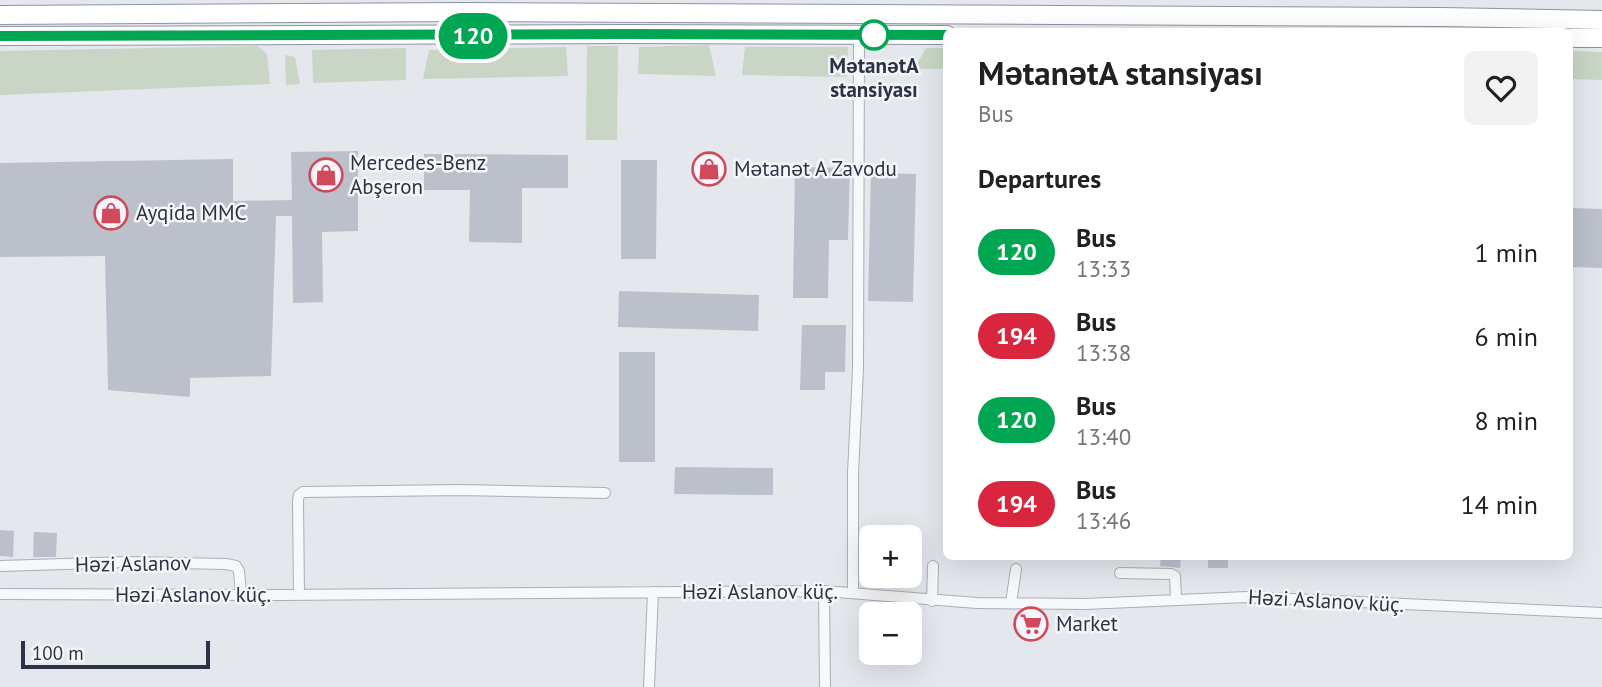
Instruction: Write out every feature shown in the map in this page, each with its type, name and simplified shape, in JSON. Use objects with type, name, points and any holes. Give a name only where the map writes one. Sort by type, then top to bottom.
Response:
[{"type":"highway","points":[[0,15],[298,12],[1602,20]]},
{"type":"highway","points":[[298,12],[420,36]]},
{"type":"highway","points":[[0,36],[943,35]]},
{"type":"highway","points":[[1573,38],[1602,38]]},
{"type":"street","points":[[853,593],[853,473],[859,328],[859,35]]},
{"type":"street","points":[[299,595],[298,500],[303,492],[461,490],[605,493]]},
{"type":"street","name":"Həzi Aslanov","points":[[0,566],[128,562],[226,564],[236,566],[239,571],[241,594]]},
{"type":"street","points":[[932,601],[933,566]]},
{"type":"street","points":[[1011,603],[1016,569]]},
{"type":"street","points":[[1121,573],[1171,573],[1175,576],[1176,599]]},
{"type":"street","points":[[824,591],[825,687]]},
{"type":"street","name":"Həzi Aslanov küç.","points":[[0,594],[824,591],[932,601],[1086,604],[1215,597],[1302,598],[1602,612]]},
{"type":"street","points":[[649,687],[653,592]]},
{"type":"green space","points":[[709,45],[716,76],[638,74],[639,47]]},
{"type":"green space","points":[[258,46],[267,54],[270,84],[0,95],[0,51]]},
{"type":"green space","points":[[587,46],[618,46],[617,140],[586,140]]},
{"type":"green space","points":[[566,47],[568,76],[423,79],[429,50]]},
{"type":"green space","points":[[745,47],[848,47],[847,77],[742,75]]},
{"type":"green space","points":[[406,48],[406,80],[313,83],[312,50]]},
{"type":"green space","points":[[926,48],[943,48],[943,69],[914,69]]},
{"type":"green space","points":[[1573,51],[1602,52],[1602,80],[1573,79]]},
{"type":"green space","points":[[285,55],[295,57],[300,84],[286,85]]},
{"type":"building","points":[[358,151],[358,231],[322,232],[323,302],[293,303],[292,216],[276,216],[271,376],[190,378],[190,397],[108,390],[105,256],[0,257],[0,163],[233,159],[233,201],[292,200],[291,152]]},
{"type":"building","points":[[424,154],[568,155],[568,188],[522,188],[522,243],[469,242],[470,190],[424,190]]},
{"type":"building","points":[[621,160],[657,160],[656,259],[621,259]]},
{"type":"building","points":[[795,167],[850,168],[848,240],[829,240],[828,298],[793,298]]},
{"type":"building","points":[[871,173],[916,174],[913,302],[868,301]]},
{"type":"building","points":[[1573,208],[1602,209],[1602,268],[1573,267]]},
{"type":"building","points":[[619,291],[759,295],[758,331],[618,327]]},
{"type":"building","points":[[802,325],[846,325],[845,372],[825,372],[825,390],[800,390]]},
{"type":"building","points":[[619,352],[655,352],[655,462],[619,462]]},
{"type":"building","points":[[675,467],[773,468],[773,495],[674,494]]},
{"type":"building","points":[[0,530],[14,531],[13,557],[0,556]]},
{"type":"building","points":[[34,532],[57,533],[56,557],[33,557]]},
{"type":"building","points":[[1161,560],[1181,560],[1180,568],[1160,566]]},
{"type":"building","points":[[1208,560],[1228,560],[1228,568],[1208,568]]},
{"type":"bus line","name":"120","points":[[0,36],[943,35]]},
{"type":"place","name":"MətanətA stansiyası","points":[[874,35]]},
{"type":"place","name":"Mətanət A Zavodu","points":[[709,169]]},
{"type":"place","name":"Mercedes-Benz Abşeron","points":[[326,175]]},
{"type":"place","name":"Ayqida MMC","points":[[111,213]]},
{"type":"place","name":"Market","points":[[1031,624]]}]
